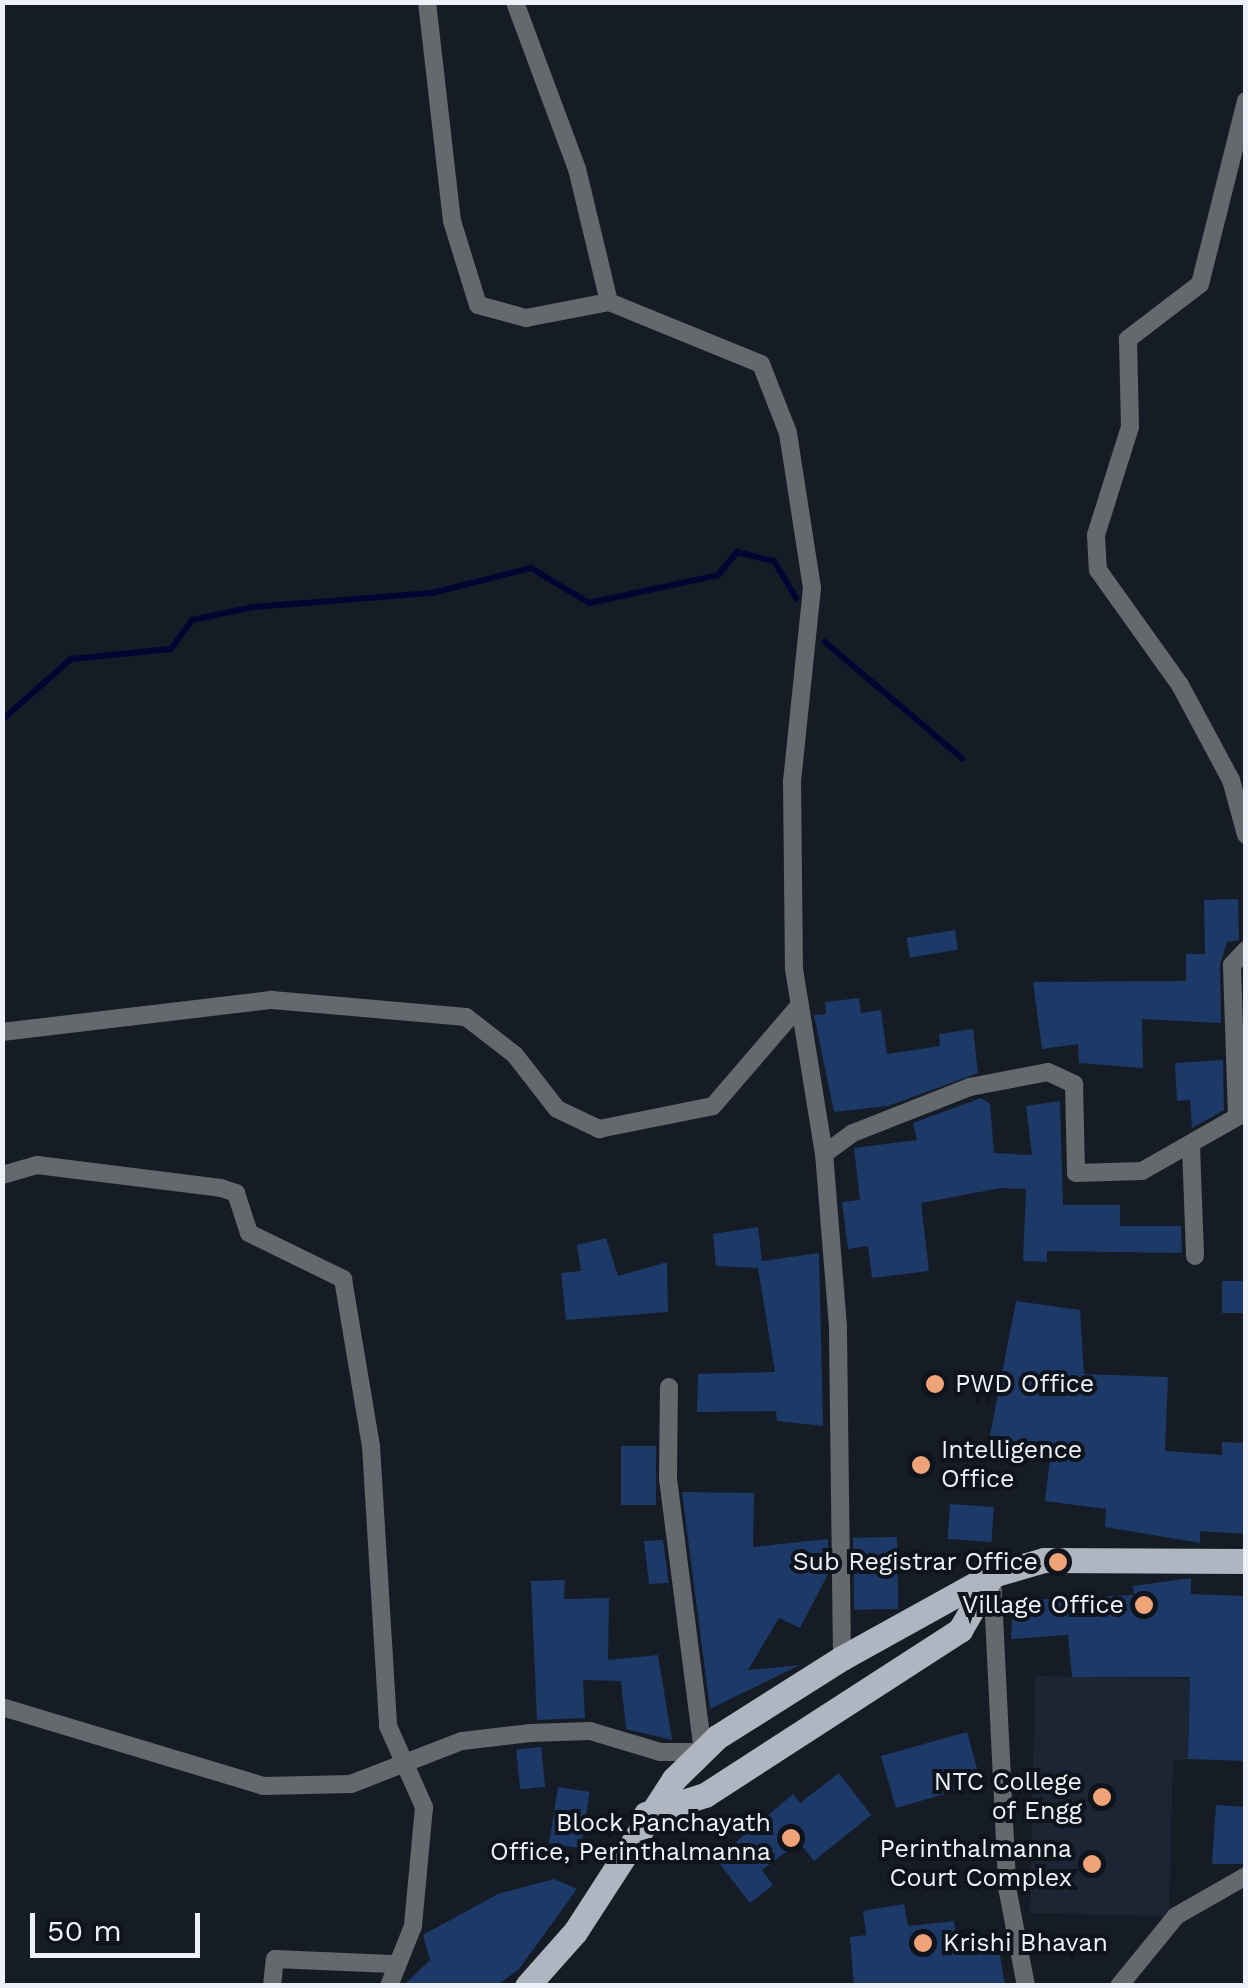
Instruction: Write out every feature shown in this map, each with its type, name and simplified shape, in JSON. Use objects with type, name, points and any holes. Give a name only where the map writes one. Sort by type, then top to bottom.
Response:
[{"type":"main road","points":[[531,1985],[576,1932],[646,1814],[703,1752],[842,1658],[992,1575],[1094,1553],[1246,1561]]},
{"type":"main road","points":[[646,1814],[705,1794],[960,1630],[992,1575]]},
{"type":"street","points":[[427,2],[452,220],[478,305],[526,318],[610,302],[761,364],[788,433],[812,588],[792,781],[799,1006],[824,1154],[838,1346],[842,1658]]},
{"type":"street","points":[[515,2],[577,169],[610,302]]},
{"type":"street","points":[[1246,100],[1200,284],[1128,339],[1130,427],[1096,534],[1098,570],[1180,686],[1231,780],[1246,835]]},
{"type":"street","points":[[824,1154],[854,1133],[970,1088],[1048,1072],[1074,1084],[1076,1173],[1142,1170],[1242,1120],[1232,965],[1246,950]]},
{"type":"street","points":[[2,1032],[272,1000],[466,1017],[515,1055],[556,1110],[599,1129],[713,1106],[799,1006]]},
{"type":"street","points":[[1191,1146],[1195,1256]]},
{"type":"street","points":[[2,1175],[37,1165],[221,1188],[236,1193],[248,1234],[344,1279],[372,1446],[388,1726],[424,1807],[421,1874],[413,1926],[392,1964],[389,1986]]},
{"type":"street","points":[[2,1708],[263,1786],[351,1784],[462,1741],[590,1731],[660,1752],[703,1752],[668,1479],[669,1387]]},
{"type":"street","points":[[992,1575],[1007,1887],[1026,1986]]},
{"type":"street","points":[[1120,1986],[1176,1916],[1246,1876]]},
{"type":"street","points":[[272,1986],[275,1959],[392,1964]]},
{"type":"shaded area","name":"NTC College of Engg","points":[[1035,1676],[1190,1679],[1188,1759],[1173,1760],[1169,1916],[1030,1913]]},
{"type":"building","points":[[1238,899],[1239,940],[1227,942],[1220,965],[1221,1023],[1142,1019],[1143,1068],[1079,1063],[1078,1044],[1042,1049],[1033,982],[1186,981],[1186,954],[1205,954],[1204,900]]},
{"type":"building","points":[[955,930],[958,950],[910,957],[907,938]]},
{"type":"building","points":[[859,998],[861,1013],[881,1010],[887,1054],[940,1046],[939,1034],[973,1029],[978,1073],[888,1106],[834,1112],[814,1015],[826,1014],[825,1002]]},
{"type":"building","points":[[1223,1060],[1224,1110],[1192,1128],[1190,1100],[1177,1101],[1175,1063]]},
{"type":"building","points":[[981,1098],[990,1104],[994,1153],[1032,1155],[1026,1106],[1060,1101],[1063,1205],[1120,1205],[1120,1226],[1181,1226],[1182,1253],[1047,1251],[1047,1262],[1023,1261],[1026,1189],[1001,1188],[921,1203],[929,1271],[872,1278],[868,1246],[848,1249],[842,1202],[860,1200],[854,1148],[917,1140],[913,1123]]},
{"type":"building","points":[[758,1227],[762,1261],[819,1253],[823,1426],[777,1421],[776,1411],[697,1412],[698,1374],[775,1372],[758,1268],[716,1266],[713,1234]]},
{"type":"building","points":[[606,1238],[618,1276],[667,1262],[668,1312],[566,1320],[561,1273],[581,1271],[577,1245]]},
{"type":"building","points":[[1222,1281],[1246,1281],[1246,1313],[1222,1313]]},
{"type":"building","points":[[1016,1301],[1080,1310],[1084,1374],[1168,1377],[1165,1451],[1222,1455],[1222,1442],[1246,1443],[1246,1534],[1200,1531],[1200,1543],[1105,1527],[1106,1509],[1045,1501],[1050,1459],[987,1451]]},
{"type":"building","points":[[621,1446],[656,1446],[656,1505],[621,1505]]},
{"type":"building","points":[[682,1492],[754,1493],[753,1547],[828,1539],[828,1574],[800,1628],[779,1618],[748,1670],[800,1665],[710,1709]]},
{"type":"building","points":[[950,1504],[994,1507],[991,1542],[948,1539]]},
{"type":"building","points":[[897,1537],[898,1609],[854,1610],[853,1538]]},
{"type":"building","points":[[663,1540],[670,1592],[668,1583],[649,1584],[644,1541]]},
{"type":"building","points":[[1191,1578],[1191,1594],[1246,1596],[1246,1761],[1188,1759],[1190,1677],[1072,1677],[1068,1635],[1011,1639],[1013,1601],[1134,1595],[1133,1586]]},
{"type":"building","points":[[565,1580],[564,1599],[609,1598],[608,1660],[658,1655],[672,1740],[626,1729],[621,1681],[583,1680],[585,1718],[537,1720],[531,1581]]},
{"type":"building","points":[[967,1732],[978,1772],[952,1780],[955,1791],[896,1808],[881,1756]]},
{"type":"building","points":[[541,1747],[545,1787],[520,1789],[516,1750]]},
{"type":"building","name":"Block Panchayath Office, Perinthalmanna","points":[[839,1773],[871,1815],[814,1861],[799,1842],[762,1870],[773,1885],[750,1903],[716,1859],[793,1794],[800,1803]]},
{"type":"building","points":[[558,1787],[590,1792],[581,1848],[549,1843]]},
{"type":"building","points":[[1216,1805],[1246,1807],[1246,1864],[1212,1864]]},
{"type":"building","points":[[554,1879],[577,1889],[519,1969],[496,1986],[403,1986],[430,1960],[423,1935],[498,1894]]},
{"type":"building","name":"Krishi Bhavan","points":[[904,1904],[908,1926],[954,1921],[959,1954],[999,1949],[1005,1986],[854,1986],[850,1937],[866,1935],[863,1911]]},
{"type":"waterway","points":[[2,720],[71,659],[171,649],[192,620],[253,607],[432,593],[531,568],[589,603],[718,575],[737,552],[774,561],[796,598]]},
{"type":"waterway","points":[[825,642],[962,758]]},
{"type":"place","name":"PWD Office","points":[[935,1384]]},
{"type":"place","name":"Intelligence Office","points":[[921,1465]]},
{"type":"place","name":"Sub Registrar Office","points":[[1058,1562]]},
{"type":"place","name":"Village Office","points":[[1144,1605]]},
{"type":"place","name":"NTC College of Engg","points":[[1102,1797]]},
{"type":"place","name":"Block Panchayath Office, Perinthalmanna","points":[[791,1838]]},
{"type":"place","name":"Perinthalmanna Court Complex","points":[[1092,1864]]},
{"type":"place","name":"Krishi Bhavan","points":[[923,1943]]}]
